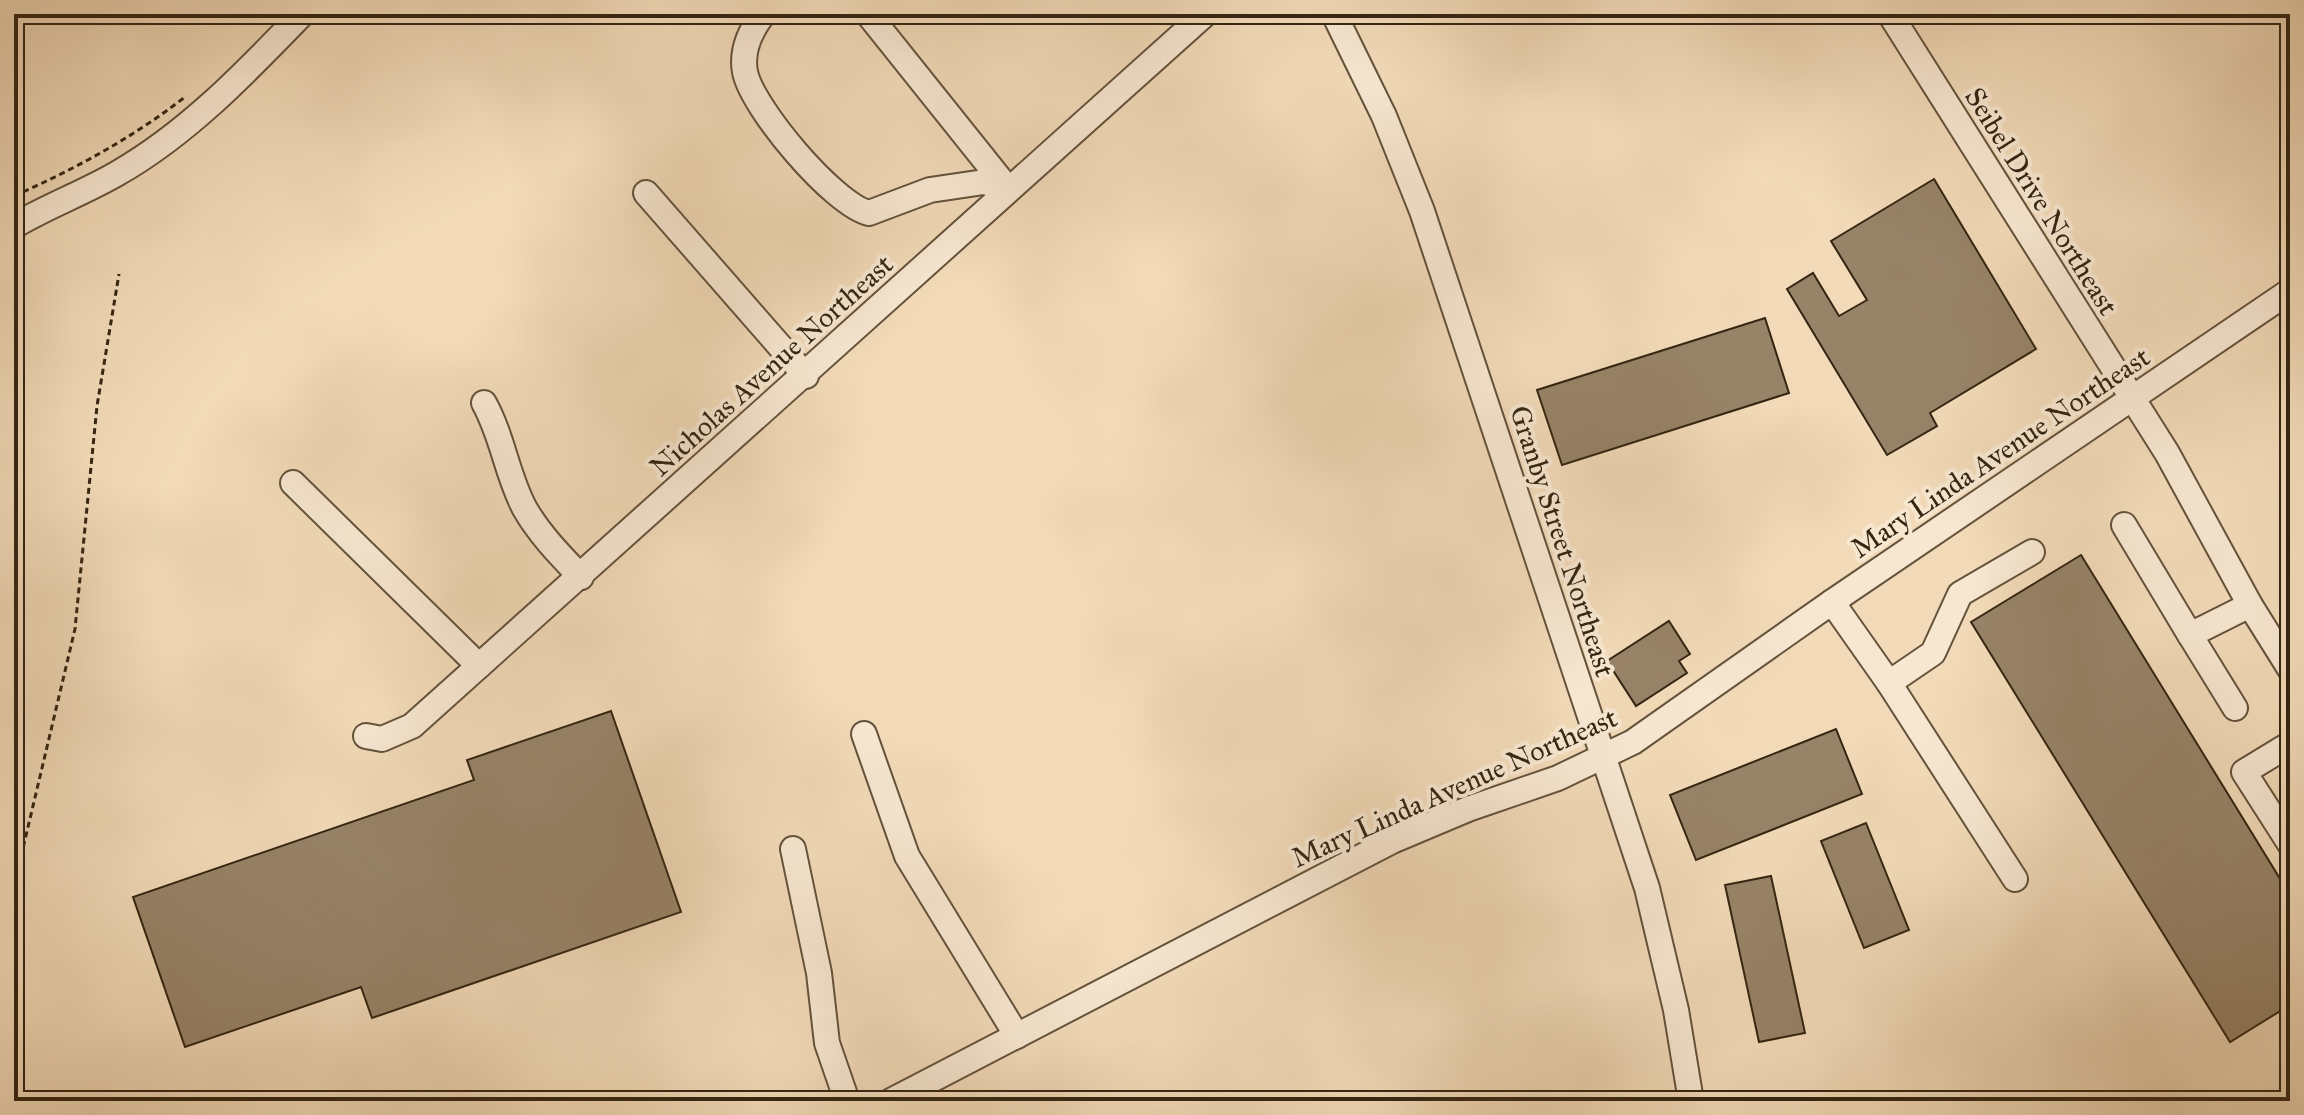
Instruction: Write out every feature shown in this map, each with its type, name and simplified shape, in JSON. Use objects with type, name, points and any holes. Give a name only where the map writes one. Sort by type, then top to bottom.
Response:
[{"type":"street","points":[[14,226],[119,173],[164,143],[238,79],[302,14]]},
{"type":"street","points":[[763,14],[745,53],[745,71],[753,94],[780,134],[849,206],[869,213],[930,190],[984,182],[1008,189]]},
{"type":"street","points":[[868,14],[1008,189]]},
{"type":"street","name":"Nicholas Avenue Northeast","points":[[366,736],[382,739],[400,734],[806,376],[1008,189],[1205,14]]},
{"type":"street","name":"Granby Street Northeast","points":[[1334,14],[1384,116],[1422,211],[1603,759],[1664,948],[1691,1101]]},
{"type":"street","name":"Seibel Drive Northeast","points":[[1890,14],[2167,453],[2250,605],[2290,669]]},
{"type":"street","points":[[646,193],[806,376]]},
{"type":"street","name":"Mary Linda Avenue Northeast","points":[[891,1101],[1392,841],[1603,759],[2290,291]]},
{"type":"street","points":[[484,403],[524,507],[544,538],[581,577]]},
{"type":"street","points":[[293,483],[479,666]]},
{"type":"street","points":[[2124,525],[2235,708]]},
{"type":"street","points":[[1889,683],[1933,653],[1960,594],[2032,552]]},
{"type":"street","points":[[1832,602],[1889,683],[2015,879]]},
{"type":"street","points":[[2190,635],[2250,605]]},
{"type":"street","points":[[864,734],[907,856],[1017,1036]]},
{"type":"street","points":[[2290,744],[2244,772],[2290,844]]},
{"type":"street","points":[[793,849],[819,973],[827,1043],[847,1101]]},
{"type":"path","points":[[14,196],[87,162],[148,126],[185,97]]},
{"type":"path","points":[[14,886],[75,629],[97,406],[119,274]]},
{"type":"building","points":[[1934,179],[2036,349],[1930,413],[1937,426],[1887,455],[1787,289],[1813,273],[1839,316],[1867,300],[1831,241]]},
{"type":"building","points":[[1765,318],[1789,393],[1562,465],[1537,390]]},
{"type":"building","points":[[2081,555],[2290,895],[2290,1005],[2230,1042],[1971,622]]},
{"type":"building","points":[[1669,621],[1690,654],[1679,661],[1687,673],[1636,706],[1607,661]]},
{"type":"building","points":[[611,711],[681,912],[372,1018],[361,987],[185,1047],[133,897],[474,780],[467,760]]},
{"type":"building","points":[[1836,729],[1862,794],[1696,860],[1670,795]]},
{"type":"building","points":[[1866,823],[1909,930],[1864,948],[1821,841]]},
{"type":"building","points":[[1771,876],[1805,1033],[1759,1042],[1725,885]]}]
